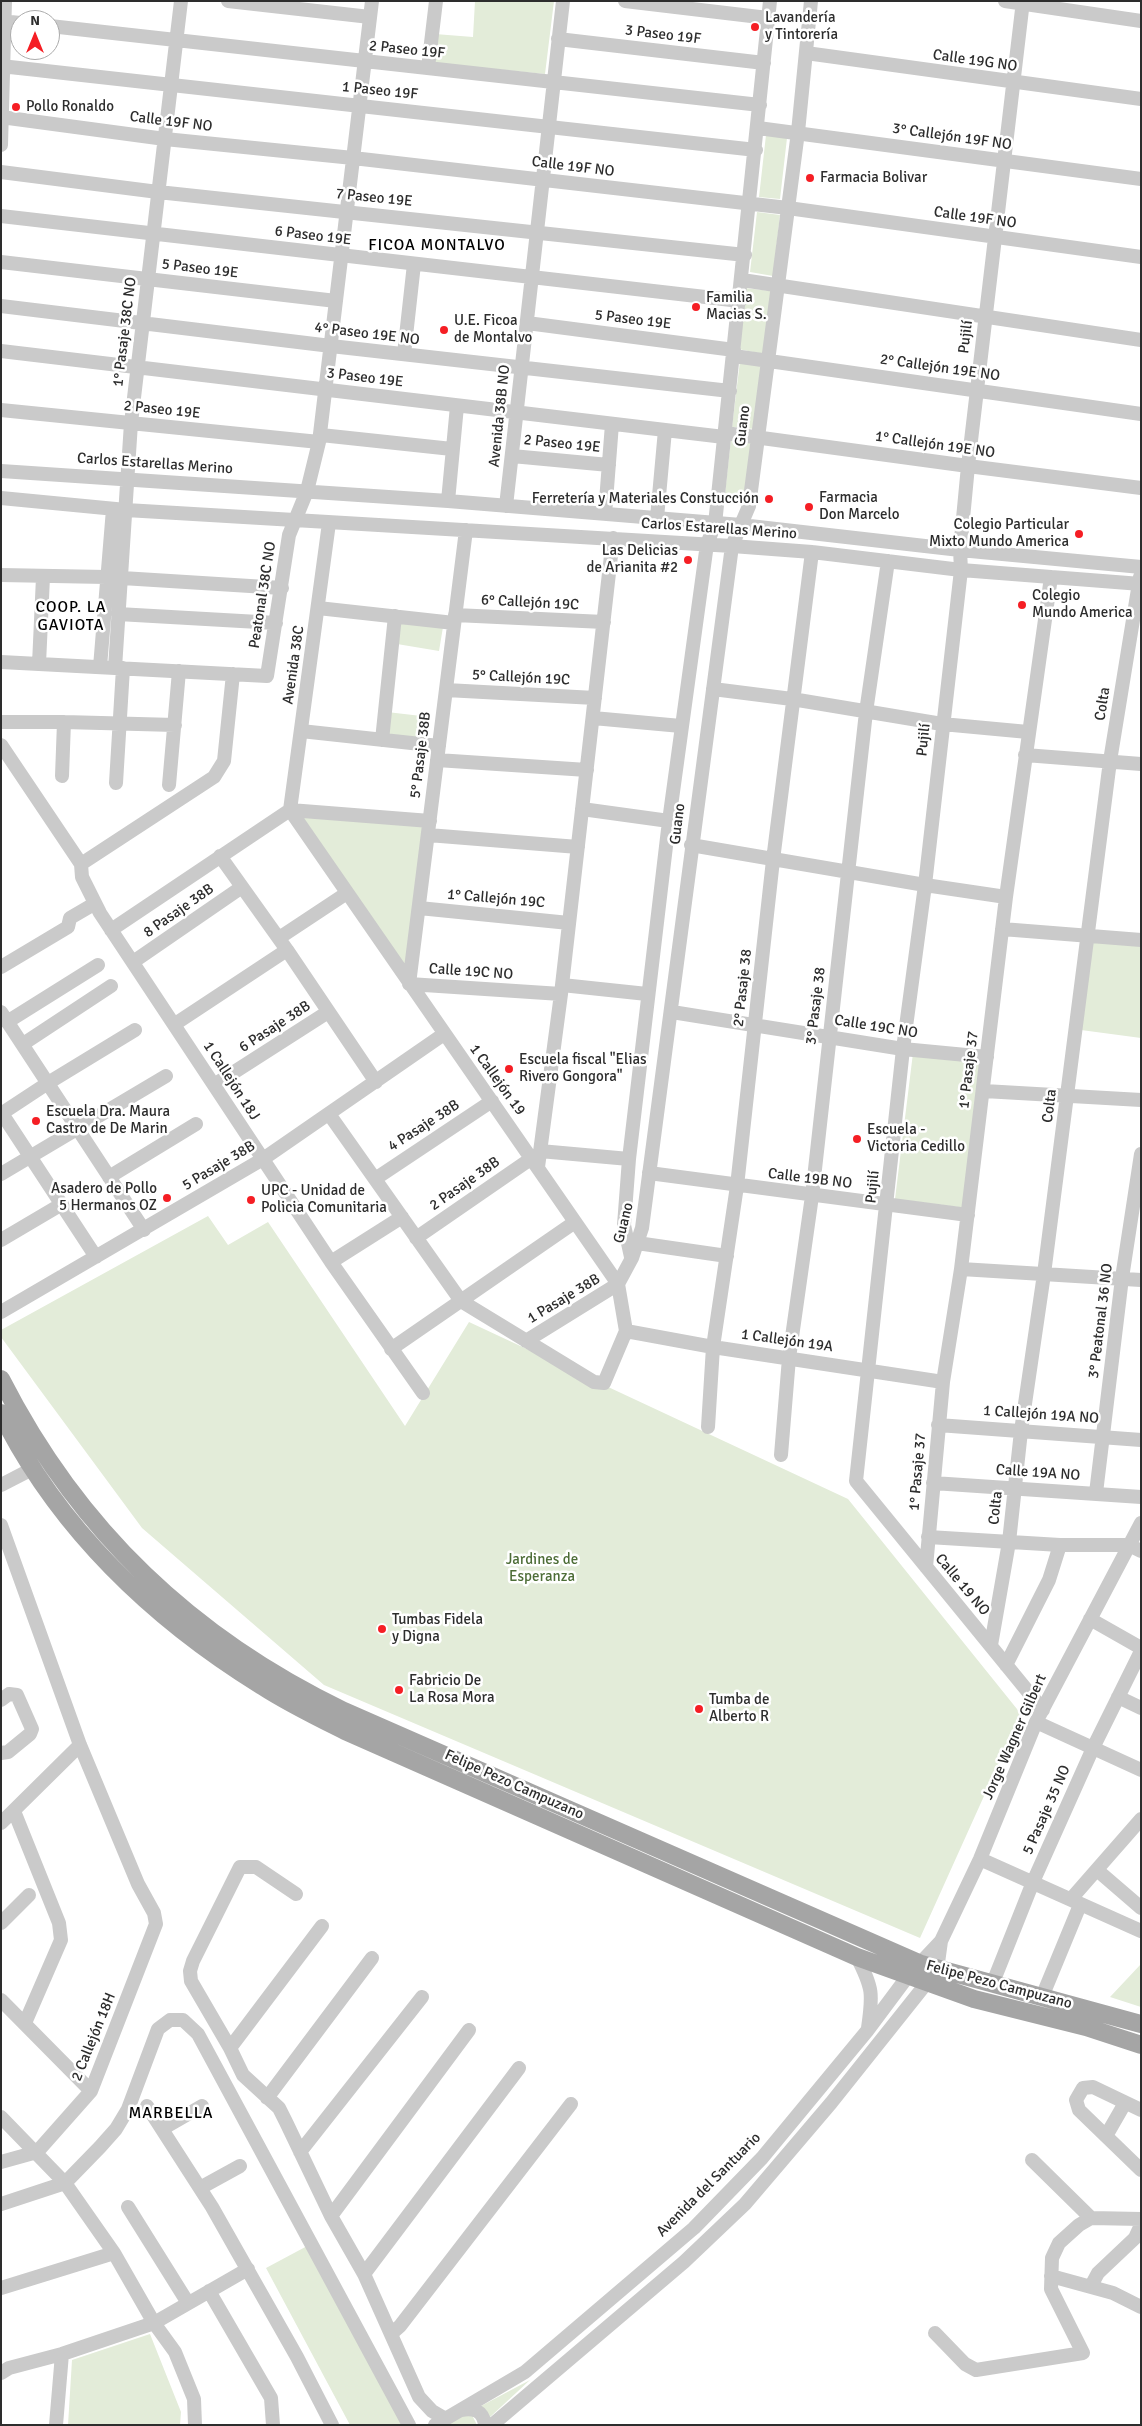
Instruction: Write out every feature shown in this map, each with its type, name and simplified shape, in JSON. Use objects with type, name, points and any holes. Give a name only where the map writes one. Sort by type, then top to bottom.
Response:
[{"type":"main road","name":"Felipe Pezo Campuzano","points":[[1,1379],[28,1427],[58,1473],[93,1520],[121,1553],[181,1608],[230,1646],[288,1684],[923,1973],[974,1999],[1086,2027],[1141,2044]]},
{"type":"main road","name":"Felipe Pezo Campuzano","points":[[1,1414],[75,1529],[130,1585],[192,1639],[263,1687],[345,1731],[857,1957],[923,1973],[992,1985],[1141,2024]]},
{"type":"street","points":[[1,146],[5,1]]},
{"type":"street","name":"1° Pasaje 38C NO","points":[[100,667],[106,577],[127,478],[131,423],[181,1]]},
{"type":"street","points":[[228,1],[370,17]]},
{"type":"street","points":[[295,521],[307,491],[320,439],[372,1]]},
{"type":"street","points":[[428,68],[436,1]]},
{"type":"street","name":"Avenida 38B NO","points":[[506,506],[562,1]]},
{"type":"street","points":[[625,1],[768,18]]},
{"type":"street","name":"Guano","points":[[632,1258],[624,1225],[629,1159],[647,994],[681,726],[707,544],[716,524],[770,1]]},
{"type":"street","name":"Guano","points":[[632,1258],[642,1228],[650,1173],[672,1012],[691,845],[732,546],[749,506],[798,132],[811,1]]},
{"type":"street","points":[[1005,1],[1141,21]]},
{"type":"street","name":"Pujilí","points":[[856,1482],[903,1049],[925,885],[961,570],[960,550],[968,466],[1022,2]]},
{"type":"street","name":"2 Paseo 19F","points":[[60,27],[760,105]]},
{"type":"street","name":"3 Paseo 19F","points":[[558,39],[764,63]]},
{"type":"street","name":"Calle 19G NO","points":[[806,53],[1141,99]]},
{"type":"street","name":"1 Paseo 19F","points":[[2,66],[359,104],[756,150]]},
{"type":"street","name":"Calle 19F NO","points":[[2,117],[165,139],[353,158],[788,208],[1141,257]]},
{"type":"street","name":"3° Callejón 19F NO","points":[[758,128],[1141,179]]},
{"type":"street","name":"7 Paseo 19E","points":[[1,172],[158,192],[537,231],[745,255]]},
{"type":"street","name":"6 Paseo 19E","points":[[1,216],[740,301]]},
{"type":"street","name":"5 Paseo 19E","points":[[1,262],[336,301]]},
{"type":"street","points":[[404,354],[414,264]]},
{"type":"street","points":[[742,280],[985,315],[1141,340]]},
{"type":"street","name":"4° Paseo 19E NO","points":[[1,306],[331,346],[730,391]]},
{"type":"street","name":"5 Paseo 19E","points":[[527,323],[734,353]]},
{"type":"street","name":"3 Paseo 19E","points":[[1,351],[517,413],[725,435]]},
{"type":"street","name":"2° Callejón 19E NO","points":[[734,353],[1141,414]]},
{"type":"street","points":[[448,501],[457,406]]},
{"type":"street","name":"2 Paseo 19E","points":[[1,410],[452,450]]},
{"type":"street","points":[[605,514],[612,424]]},
{"type":"street","points":[[657,518],[665,430]]},
{"type":"street","name":"1° Callejón 19E NO","points":[[725,435],[758,436],[1141,488]]},
{"type":"street","name":"2 Paseo 19E","points":[[512,456],[609,465]]},
{"type":"street","name":"Carlos Estarellas Merino","points":[[1,471],[448,501],[741,525],[960,550],[1141,567]]},
{"type":"street","name":"Carlos Estarellas Merino","points":[[1,498],[119,509],[295,521],[707,544],[812,552],[961,570],[1051,577],[1140,580]]},
{"type":"street","name":"1° Pasaje 38C NO","points":[[116,783],[119,723],[118,614],[121,579],[119,509]]},
{"type":"street","name":"Peatonal 38C NO","points":[[233,674],[267,676],[289,535],[295,521]]},
{"type":"street","name":"Avenida 38C","points":[[290,810],[329,523]]},
{"type":"street","name":"5° Pasaje 38B","points":[[409,984],[466,530]]},
{"type":"street","points":[[613,538],[562,989],[537,1158],[629,1159]]},
{"type":"street","name":"2° Pasaje 38","points":[[708,1427],[713,1347],[737,1186],[756,1024],[772,860],[812,552]]},
{"type":"street","name":"3° Pasaje 38","points":[[781,1455],[789,1358],[812,1196],[866,712],[888,561]]},
{"type":"street","points":[[1,575],[106,577],[282,588]]},
{"type":"street","points":[[40,664],[43,577]]},
{"type":"street","name":"1° Pasaje 37","points":[[926,1567],[943,1382],[961,1268],[984,1091],[1006,896],[1051,577]]},
{"type":"street","name":"Colta","points":[[991,1645],[1009,1542],[1021,1431],[1068,1096],[1110,761],[1140,580]]},
{"type":"street","name":"6° Callejón 19C","points":[[318,608],[395,616],[455,619],[604,622]]},
{"type":"street","points":[[118,614],[276,623]]},
{"type":"street","points":[[382,740],[395,616]]},
{"type":"street","points":[[1,662],[233,674],[224,761],[220,770],[214,777],[81,864],[1,745]]},
{"type":"street","points":[[169,785],[179,671]]},
{"type":"street","points":[[712,689],[792,699],[942,724],[1028,732]]},
{"type":"street","name":"5° Callejón 19C","points":[[446,690],[595,698]]},
{"type":"street","points":[[593,718],[681,726]]},
{"type":"street","points":[[1,722],[175,725]]},
{"type":"street","points":[[62,776],[64,722]]},
{"type":"street","points":[[302,731],[382,740],[438,753],[587,770]]},
{"type":"street","points":[[1025,755],[1141,764]]},
{"type":"street","points":[[582,809],[669,821]]},
{"type":"street","points":[[111,930],[290,810],[578,847]]},
{"type":"street","name":"1 Callejón 19","points":[[290,810],[444,1034],[492,1101],[537,1158],[575,1222],[618,1284],[626,1331]]},
{"type":"street","points":[[691,845],[925,885],[1006,896]]},
{"type":"street","points":[[220,856],[279,938],[376,1082]]},
{"type":"street","name":"1 Callejón 18J","points":[[81,864],[82,877],[94,904],[331,1262],[423,1393]]},
{"type":"street","name":"8 Pasaje 38B","points":[[133,962],[242,887]]},
{"type":"street","points":[[279,938],[347,894]]},
{"type":"street","points":[[1,967],[68,927],[70,918],[94,904]]},
{"type":"street","name":"1° Callejón 19C","points":[[419,908],[569,923]]},
{"type":"street","points":[[1002,929],[1141,940]]},
{"type":"street","points":[[174,1024],[287,950]]},
{"type":"street","points":[[98,965],[4,1017],[144,1230]]},
{"type":"street","name":"Calle 19C NO","points":[[409,984],[647,994]]},
{"type":"street","points":[[22,1044],[112,986]]},
{"type":"street","name":"6 Pasaje 38B","points":[[214,1085],[328,1012]]},
{"type":"street","name":"Calle 19C NO","points":[[672,1012],[903,1049],[987,1057]]},
{"type":"street","points":[[96,1257],[2,1114],[48,1083],[135,1030]]},
{"type":"street","name":"5 Pasaje 38B","points":[[1,1312],[264,1159],[444,1034]]},
{"type":"street","points":[[1,1174],[166,1076]]},
{"type":"street","points":[[984,1091],[1141,1100]]},
{"type":"street","name":"4 Pasaje 38B","points":[[375,1179],[492,1101]]},
{"type":"street","points":[[328,1114],[461,1300],[594,1382],[604,1383],[626,1331]]},
{"type":"street","points":[[109,1177],[196,1124]]},
{"type":"street","name":"3° Peatonal 36 NO","points":[[1096,1492],[1122,1278],[1141,1154]]},
{"type":"street","name":"2 Pasaje 38B","points":[[416,1238],[537,1158]]},
{"type":"street","name":"Calle 19B NO","points":[[650,1173],[812,1196],[968,1215]]},
{"type":"street","points":[[1,1240],[62,1204]]},
{"type":"street","points":[[331,1262],[402,1217]]},
{"type":"street","points":[[391,1349],[575,1222]]},
{"type":"street","points":[[637,1243],[727,1256]]},
{"type":"street","points":[[618,1284],[632,1258]]},
{"type":"street","points":[[961,1268],[1141,1280]]},
{"type":"street","name":"1 Pasaje 38B","points":[[526,1341],[618,1284]]},
{"type":"street","name":"1 Callejón 19A","points":[[626,1331],[713,1347],[943,1382]]},
{"type":"street","name":"1 Callejón 19A NO","points":[[938,1425],[1141,1440]]},
{"type":"street","points":[[1,1485],[34,1468]]},
{"type":"street","name":"Calle 19 NO","points":[[856,1482],[991,1645],[1040,1716],[1093,1748],[1141,1770]]},
{"type":"street","name":"Calle 19A NO","points":[[933,1483],[1096,1492],[1141,1497]]},
{"type":"street","name":"Jorge Wagner Gilbert","points":[[923,1973],[942,1941],[980,1859],[1040,1716],[1090,1619],[1135,1548],[1141,1523]]},
{"type":"street","points":[[1,1525],[80,1745],[1,1823]]},
{"type":"street","points":[[928,1537],[1135,1548]]},
{"type":"street","points":[[1006,1665],[1049,1580],[1060,1545]]},
{"type":"street","points":[[1090,1619],[1141,1650]]},
{"type":"street","name":"5 Pasaje 35 NO","points":[[992,1985],[1033,1882],[1093,1748],[1141,1650]]},
{"type":"street","points":[[1,1700],[9,1694],[16,1695],[32,1729],[30,1734],[8,1752],[1,1753]]},
{"type":"street","points":[[1118,1697],[1141,1708]]},
{"type":"street","name":"2 Callejón 18H","points":[[37,2152],[91,2090],[155,1928],[154,1913],[138,1884],[80,1745]]},
{"type":"street","points":[[14,1811],[59,1923],[61,1940],[25,2023]]},
{"type":"street","points":[[1042,1997],[1075,1902],[1097,1870],[1139,1826]]},
{"type":"street","points":[[980,1859],[1141,1932]]},
{"type":"street","points":[[296,1894],[256,1866],[240,1867],[193,1961],[190,1971],[191,1981],[230,2048],[242,2075],[278,2108],[331,2216],[364,2274],[419,2397],[439,2421]]},
{"type":"street","points":[[1097,1870],[1141,1908]]},
{"type":"street","points":[[1,1923],[29,1895]]},
{"type":"street","points":[[230,2048],[322,1926]]},
{"type":"street","points":[[857,1957],[870,1983],[872,1993],[867,2031]]},
{"type":"street","points":[[267,2098],[372,1958]]},
{"type":"street","points":[[492,2425],[684,2262],[745,2204],[831,2103],[923,1973]]},
{"type":"street","name":"Avenida del Santuario","points":[[439,2421],[526,2372],[694,2228],[762,2158],[867,2031],[923,1973]]},
{"type":"street","points":[[300,2152],[422,1997]]},
{"type":"street","points":[[1,2000],[91,2090]]},
{"type":"street","points":[[1,2204],[65,2182],[116,2129],[128,2109],[158,2029],[170,2020],[183,2020],[198,2034],[409,2425]]},
{"type":"street","points":[[331,2216],[469,2030]]},
{"type":"street","points":[[364,2274],[519,2068]]},
{"type":"street","points":[[1141,2110],[1093,2087],[1082,2088],[1076,2100],[1076,2106],[1141,2170]]},
{"type":"street","points":[[1106,2136],[1125,2103]]},
{"type":"street","points":[[391,2334],[406,2319],[571,2104]]},
{"type":"street","points":[[147,2106],[200,2188],[248,2269],[332,2425]]},
{"type":"street","points":[[162,2129],[202,2106]]},
{"type":"street","points":[[1,2117],[65,2182],[114,2253],[154,2322],[175,2352],[194,2400],[196,2425]]},
{"type":"street","points":[[1,2162],[37,2152]]},
{"type":"street","points":[[1032,2160],[1091,2218]]},
{"type":"street","points":[[200,2188],[240,2166]]},
{"type":"street","points":[[128,2207],[188,2303]]},
{"type":"street","points":[[935,2333],[966,2364],[976,2370],[1083,2353],[1051,2289],[1052,2258],[1059,2243],[1079,2225],[1091,2218],[1141,2219]]},
{"type":"street","points":[[1091,2286],[1098,2273],[1135,2238],[1141,2225]]},
{"type":"street","points":[[1,2288],[114,2253]]},
{"type":"street","points":[[1,2373],[9,2368],[62,2354],[154,2322],[248,2269]]},
{"type":"street","points":[[1051,2276],[1113,2292],[1141,2307]]},
{"type":"street","points":[[209,2291],[272,2398],[273,2425]]},
{"type":"street","points":[[56,2425],[62,2354]]},
{"type":"street","points":[[457,2410],[476,2409],[480,2413],[485,2425]]},
{"type":"green space","points":[[475,1],[554,1],[545,74],[432,63],[435,34],[473,37]]},
{"type":"green space","points":[[766,135],[787,138],[780,199],[759,197]]},
{"type":"green space","points":[[757,212],[780,215],[773,276],[750,272]]},
{"type":"green space","points":[[745,288],[771,291],[764,354],[738,349]]},
{"type":"green space","points":[[740,361],[763,364],[755,429],[732,427]]},
{"type":"green space","points":[[731,438],[752,440],[745,506],[724,503]]},
{"type":"green space","points":[[399,620],[443,627],[439,651],[397,644]]},
{"type":"green space","points":[[387,712],[430,717],[427,740],[385,734]]},
{"type":"green space","points":[[299,814],[425,824],[407,975]]},
{"type":"green space","points":[[1092,939],[1141,945],[1141,1038],[1081,1030]]},
{"type":"green space","points":[[913,1053],[985,1064],[966,1208],[895,1199]]},
{"type":"green space","name":"Jardines de Esperanza","points":[[208,1216],[228,1245],[268,1222],[405,1426],[469,1322],[848,1499],[1021,1714],[920,1938],[324,1685],[142,1528],[1,1337],[1,1330]]},
{"type":"green space","points":[[1141,1964],[1141,2007],[1110,1997]]},
{"type":"green space","points":[[309,2245],[402,2425],[350,2425],[266,2268]]},
{"type":"green space","points":[[150,2334],[181,2412],[180,2425],[68,2425],[72,2360]]},
{"type":"green space","points":[[530,2380],[489,2418],[481,2406]]},
{"type":"green space","points":[[465,2414],[472,2415],[477,2425],[447,2425]]},
{"type":"place","name":"Lavandería y Tintorería","points":[[755,27]]},
{"type":"place","name":"Pollo Ronaldo","points":[[16,107]]},
{"type":"place","name":"Farmacia Bolivar","points":[[810,178]]},
{"type":"place","name":"Familia Macias S.","points":[[696,307]]},
{"type":"place","name":"U.E. Ficoa de Montalvo","points":[[444,330]]},
{"type":"place","name":"Ferretería y Materiales Constucción","points":[[769,499]]},
{"type":"place","name":"Farmacia Don Marcelo","points":[[809,507]]},
{"type":"place","name":"Colegio Particular Mixto Mundo America","points":[[1079,534]]},
{"type":"place","name":"Las Delicias de Arianita #2","points":[[688,560]]},
{"type":"place","name":"Colegio Mundo America","points":[[1022,605]]},
{"type":"place","name":"Escuela fiscal \"Elias Rivero Gongora\"","points":[[509,1069]]},
{"type":"place","name":"Escuela Dra. Maura Castro de De Marin","points":[[36,1121]]},
{"type":"place","name":"Escuela - Victoria Cedillo","points":[[857,1139]]},
{"type":"place","name":"Asadero de Pollo 5 Hermanos OZ","points":[[167,1198]]},
{"type":"place","name":"UPC - Unidad de Policia Comunitaria","points":[[251,1200]]},
{"type":"place","name":"Tumbas Fidela y Digna","points":[[382,1629]]},
{"type":"place","name":"Fabricio De La Rosa Mora","points":[[399,1690]]},
{"type":"place","name":"Tumba de Alberto R","points":[[699,1709]]},
{"type":"district","name":"FICOA MONTALVO","points":[[437,246]]},
{"type":"district","name":"COOP. LA GAVIOTA","points":[[71,617]]},
{"type":"district","name":"MARBELLA","points":[[171,2114]]}]
